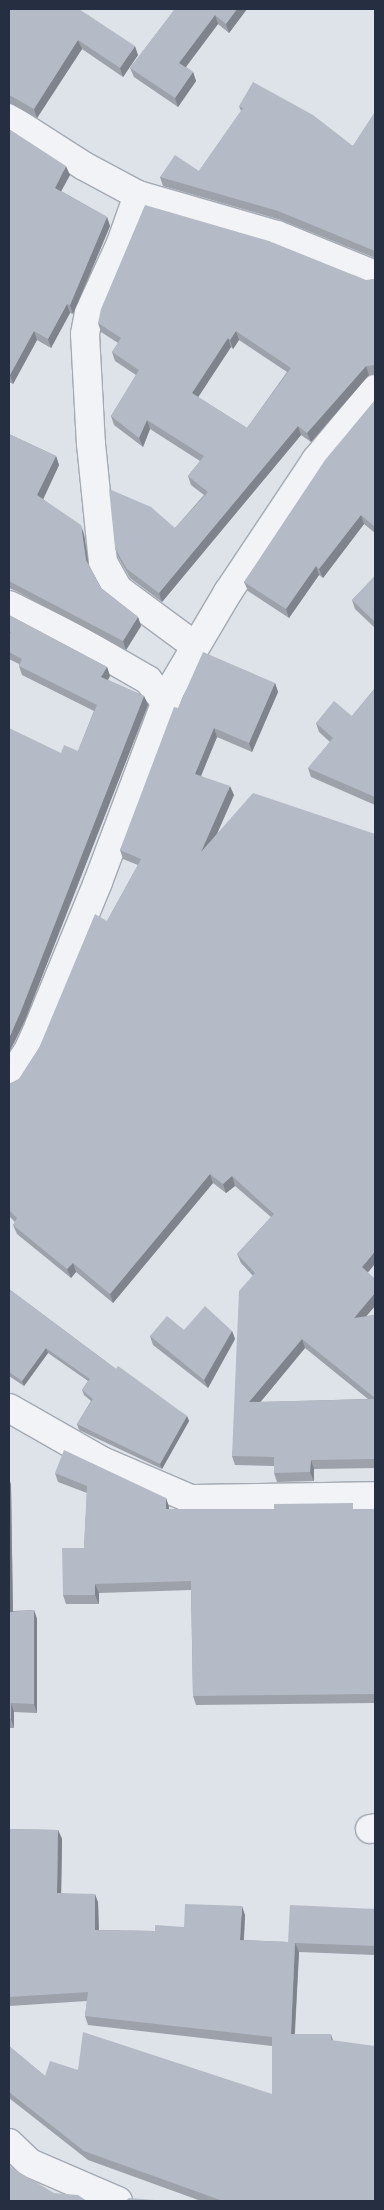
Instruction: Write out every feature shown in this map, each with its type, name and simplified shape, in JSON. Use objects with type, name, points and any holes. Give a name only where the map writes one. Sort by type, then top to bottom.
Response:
[{"type":"street","points":[[9,118],[84,166],[138,195],[277,235],[375,275]]},
{"type":"street","points":[[138,195],[121,243],[89,313],[85,334],[91,444],[103,562],[118,589],[196,646]]},
{"type":"street","points":[[9,1079],[28,1051],[46,1008],[98,882],[165,702],[196,646],[316,460],[375,389]]},
{"type":"street","points":[[9,605],[83,642],[148,680],[165,702]]},
{"type":"street","points":[[9,1408],[100,1460],[191,1498],[375,1496]]},
{"type":"street","points":[[9,2143],[30,2163],[118,2201]]},
{"type":"building","points":[[9,9],[79,9],[135,46],[120,68],[78,40],[34,109],[9,95]]},
{"type":"building","points":[[175,9],[237,9],[226,24],[215,15],[179,63],[193,72],[175,98],[130,68]]},
{"type":"building","points":[[253,82],[313,115],[353,146],[375,112],[375,251],[278,211],[160,177],[175,155],[199,171],[243,108],[239,106]]},
{"type":"building","points":[[9,129],[66,166],[55,188],[107,217],[70,305],[67,304],[48,339],[34,331],[10,375],[9,375]]},
{"type":"building","points":[[145,205],[269,241],[366,280],[375,279],[375,365],[366,366],[307,433],[298,426],[159,593],[127,569],[115,548],[109,489],[151,507],[175,528],[208,492],[188,476],[204,456],[147,420],[139,438],[111,416],[139,370],[112,352],[121,338],[98,323],[101,309]],"holes":[[[236,331],[291,368],[247,428],[192,393],[228,338],[230,340]]]},
{"type":"building","points":[[375,400],[375,527],[361,515],[319,569],[316,566],[286,609],[244,582],[325,460]]},
{"type":"building","points":[[9,434],[56,456],[37,495],[81,525],[86,560],[101,588],[138,617],[123,641],[9,581]]},
{"type":"building","points":[[375,576],[375,622],[352,600]]},
{"type":"building","points":[[9,615],[107,667],[101,677],[144,696],[9,1038],[9,728],[61,753],[64,745],[78,751],[97,705],[19,666],[22,659],[9,652],[9,636],[11,632],[9,631]]},
{"type":"building","points":[[203,652],[275,683],[249,743],[214,728],[195,774],[230,786],[201,852],[253,793],[375,834],[375,1251],[362,1267],[375,1279],[375,1293],[354,1318],[375,1315],[375,1398],[302,1339],[249,1402],[375,1399],[375,1459],[311,1460],[310,1472],[274,1473],[274,1457],[232,1456],[239,1291],[255,1273],[237,1254],[274,1214],[232,1176],[223,1184],[210,1174],[110,1294],[73,1263],[67,1269],[13,1225],[17,1218],[9,1210],[9,1084],[19,1079],[39,1048],[95,914],[107,921],[141,859],[120,850],[174,707],[178,708]]},
{"type":"building","points":[[375,688],[375,797],[308,768],[333,738],[316,723],[334,701],[352,716]]},
{"type":"building","points":[[9,1289],[116,1369],[118,1366],[187,1416],[160,1464],[77,1424],[93,1399],[82,1390],[90,1379],[46,1348],[22,1381],[9,1372]]},
{"type":"building","points":[[205,1306],[232,1331],[204,1380],[150,1336],[167,1316],[184,1330]]},
{"type":"building","points":[[64,1450],[166,1498],[166,1509],[274,1509],[274,1504],[353,1503],[353,1509],[375,1509],[375,1694],[193,1696],[191,1581],[95,1584],[95,1595],[63,1595],[62,1548],[84,1548],[87,1486],[55,1473]]},
{"type":"building","points":[[9,1535],[10,1612],[34,1610],[34,1704],[11,1703],[11,1719],[9,1719]]},
{"type":"building","points":[[9,1829],[58,1830],[57,1893],[95,1894],[95,1930],[155,1931],[155,1925],[184,1927],[185,1904],[242,1906],[240,1940],[288,1942],[290,1905],[375,1909],[375,1946],[295,1943],[291,2034],[331,2034],[331,2040],[375,2046],[375,2201],[223,2201],[84,2151],[9,2092],[9,2046],[45,2076],[50,2061],[78,2070],[83,2032],[272,2094],[272,2037],[85,2016],[88,1992],[9,1997]]},
{"type":"building","points":[[9,2166],[54,2193],[78,2195],[87,2201],[9,2201]]},
{"type":"building","points":[[129,2198],[167,2201],[125,2201]]}]
